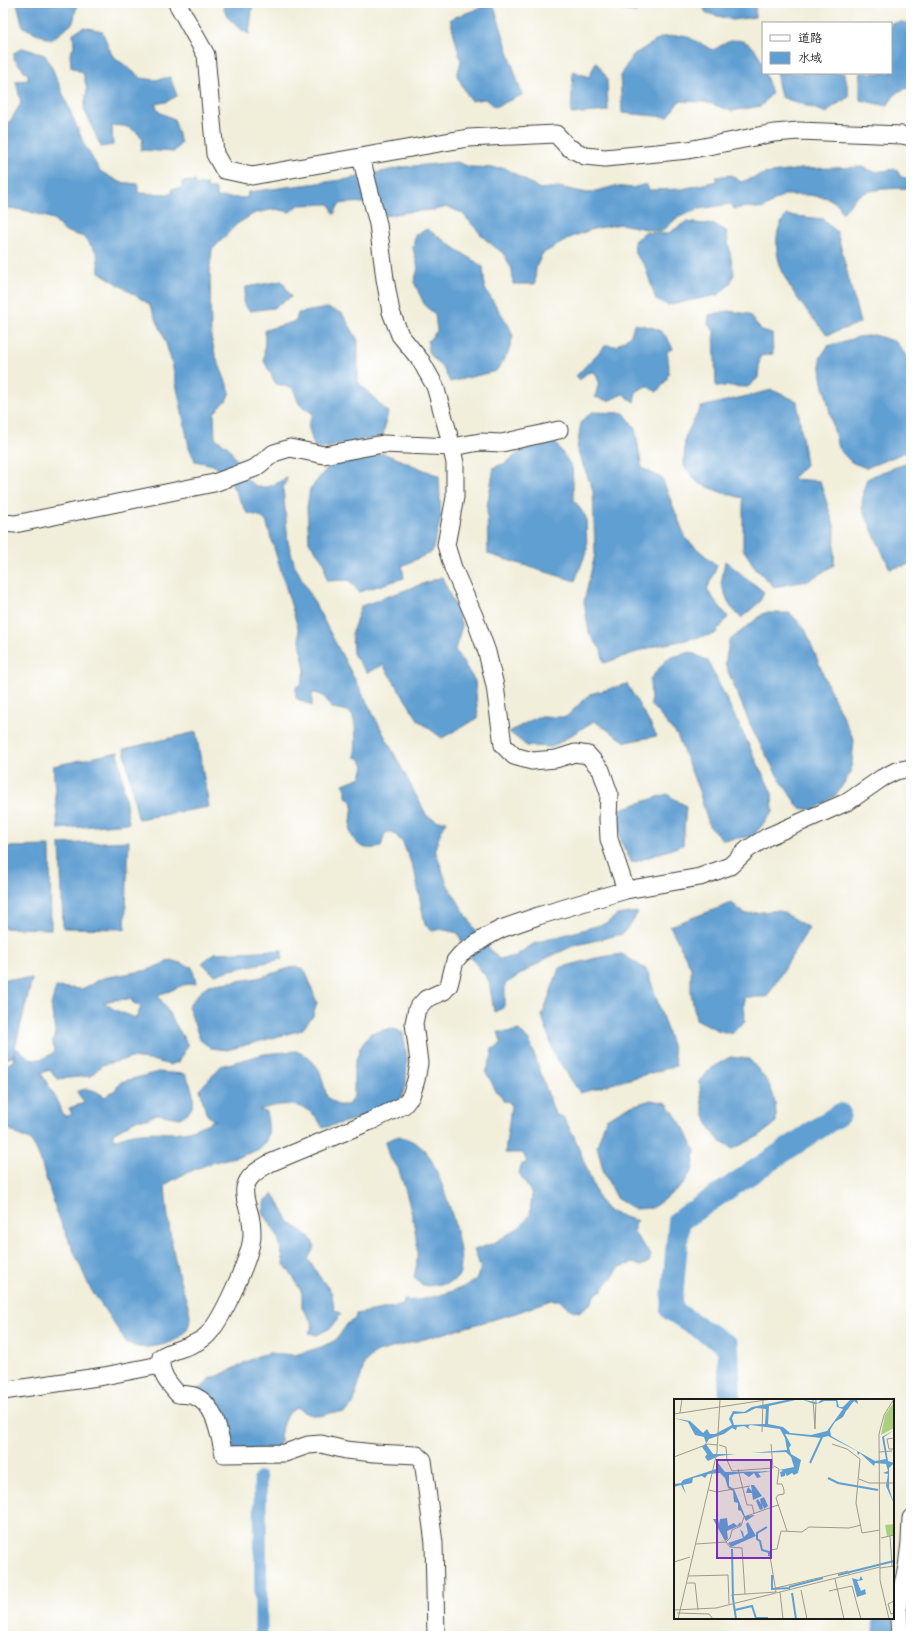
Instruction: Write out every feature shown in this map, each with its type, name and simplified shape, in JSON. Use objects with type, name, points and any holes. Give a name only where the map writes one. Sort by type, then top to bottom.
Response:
[{"type":"street","points":[[177,3],[206,55],[215,154],[224,170],[252,176],[468,138],[556,134],[568,147],[585,156],[605,158],[688,150],[774,133],[799,131],[902,135],[911,137]]},
{"type":"street","points":[[361,157],[378,224],[391,312],[400,335],[421,361],[435,386],[452,447],[455,463],[455,497],[446,545],[453,568],[474,616],[487,652],[495,686],[503,745],[514,756],[532,761],[556,759],[575,753],[588,755],[601,770],[609,793],[610,839],[626,890]]},
{"type":"street","points":[[3,523],[15,524],[214,483],[255,468],[274,453],[290,448],[324,455],[383,444],[452,447],[480,442],[502,443],[559,430]]},
{"type":"street","points":[[436,1636],[434,1543],[423,1460],[417,1455],[353,1451],[321,1444],[308,1444],[284,1453],[224,1454],[218,1428],[209,1408],[203,1401],[195,1396],[178,1394],[168,1383],[160,1365],[161,1357],[194,1344],[206,1336],[215,1324],[228,1300],[243,1267],[252,1238],[251,1220],[245,1200],[245,1188],[249,1180],[256,1172],[270,1163],[371,1121],[404,1105],[411,1096],[419,1063],[414,1023],[418,1010],[426,999],[444,991],[448,984],[455,961],[461,954],[486,937],[501,929],[538,916],[626,890],[700,877],[730,866],[748,849],[767,837],[849,801],[882,778],[896,771],[911,768]]},
{"type":"street","points":[[3,1391],[104,1376],[160,1365]]},
{"type":"street","points":[[900,1636],[898,1604],[907,1567],[911,1518]]},
{"type":"water","points":[[17,3],[77,3],[77,5],[73,23],[51,40],[23,27]]},
{"type":"water","points":[[223,3],[253,3],[249,34],[232,22],[226,13]]},
{"type":"water","points":[[493,3],[522,95],[495,107],[485,99],[471,101],[457,76],[461,61],[450,19]]},
{"type":"water","points":[[616,3],[644,3],[636,12],[620,10]]},
{"type":"water","points":[[702,3],[756,3],[755,17],[733,20],[706,13]]},
{"type":"water","points":[[902,22],[911,24],[911,87],[897,92],[887,106],[860,100],[860,74],[892,74],[892,23]]},
{"type":"water","points":[[84,27],[102,31],[112,55],[141,78],[155,80],[170,77],[177,96],[166,102],[155,104],[159,112],[174,119],[181,143],[174,152],[141,150],[143,139],[137,132],[121,126],[112,126],[113,145],[101,147],[84,109],[87,89],[83,73],[71,67],[70,54],[74,46],[73,33]]},
{"type":"water","points":[[684,35],[713,50],[730,41],[744,41],[754,48],[758,54],[761,60],[762,74],[765,74],[772,93],[761,106],[732,111],[705,102],[679,101],[668,117],[622,113],[620,76],[633,55],[662,37]]},
{"type":"water","points":[[23,48],[45,55],[53,70],[84,144],[100,171],[119,182],[138,184],[138,193],[172,194],[172,189],[182,188],[182,182],[195,181],[195,185],[207,184],[207,189],[216,189],[216,197],[247,198],[248,192],[349,179],[404,167],[457,162],[470,167],[505,168],[540,189],[558,187],[588,193],[615,186],[632,188],[646,184],[649,190],[682,189],[717,181],[716,177],[731,175],[741,182],[764,174],[801,169],[862,167],[875,172],[896,169],[901,177],[911,179],[911,188],[882,189],[862,194],[856,197],[842,213],[839,205],[828,198],[809,195],[784,195],[762,209],[749,207],[734,209],[731,204],[699,209],[679,216],[661,232],[621,224],[593,229],[572,237],[542,254],[536,268],[535,284],[513,284],[512,270],[504,254],[486,240],[462,213],[448,207],[385,216],[374,207],[364,203],[339,204],[334,215],[330,204],[298,205],[290,212],[275,209],[255,213],[237,224],[212,250],[210,267],[211,337],[215,354],[230,392],[226,401],[214,413],[215,438],[228,447],[246,477],[255,485],[264,487],[275,484],[288,477],[283,488],[288,542],[295,566],[427,816],[438,821],[447,821],[440,834],[435,849],[447,884],[481,939],[499,959],[515,956],[535,943],[607,923],[617,915],[637,912],[634,920],[622,934],[573,946],[547,958],[505,984],[505,1002],[503,1008],[494,1012],[489,981],[466,951],[458,933],[440,929],[433,931],[425,925],[415,873],[403,843],[393,832],[385,833],[381,847],[366,848],[358,844],[352,836],[350,831],[353,803],[346,797],[346,789],[343,784],[361,777],[364,766],[360,759],[355,757],[356,734],[353,716],[350,713],[340,709],[331,708],[322,695],[316,693],[312,693],[312,706],[296,698],[296,687],[301,684],[305,671],[298,628],[266,521],[259,516],[247,513],[226,474],[213,465],[195,461],[189,447],[172,363],[163,334],[149,304],[99,272],[97,253],[84,237],[64,231],[53,219],[28,211],[3,207],[3,133],[21,103],[16,81],[28,80],[28,75],[14,59],[14,53]]},
{"type":"water","points":[[596,62],[607,78],[608,111],[571,114],[573,71],[589,77]]},
{"type":"water","points":[[776,74],[845,74],[849,97],[834,106],[827,113],[781,97]]},
{"type":"water","points":[[786,215],[823,219],[837,232],[860,323],[827,335],[808,313],[790,288],[783,274],[777,246],[778,231]]},
{"type":"water","points":[[686,222],[716,225],[726,231],[734,274],[730,284],[718,295],[668,305],[656,300],[645,266],[635,254],[634,241],[645,232],[667,234]]},
{"type":"water","points":[[427,229],[483,267],[485,289],[508,324],[513,336],[508,353],[496,371],[450,382],[444,370],[428,352],[428,341],[437,331],[435,314],[425,306],[414,282],[418,268],[413,248],[415,235]]},
{"type":"water","points":[[282,281],[291,297],[273,308],[250,311],[243,303],[246,287]]},
{"type":"water","points":[[327,308],[342,313],[358,340],[358,382],[388,412],[383,436],[315,450],[308,425],[313,414],[299,404],[293,388],[276,384],[264,361],[265,330],[296,321],[298,313]]},
{"type":"water","points":[[728,311],[749,314],[762,331],[772,334],[773,354],[760,356],[758,378],[748,387],[716,386],[714,331],[708,325],[709,315]]},
{"type":"water","points":[[634,324],[648,326],[662,332],[673,349],[667,351],[669,369],[665,382],[657,392],[646,386],[636,392],[634,402],[623,394],[608,401],[595,397],[599,382],[595,372],[587,373],[580,380],[576,376],[606,345],[616,346],[631,335]]},
{"type":"water","points":[[875,335],[896,342],[907,357],[907,375],[911,381],[911,450],[866,468],[851,462],[838,448],[822,378],[820,358],[828,346],[858,337]]},
{"type":"water","points":[[772,390],[797,401],[806,465],[792,479],[820,481],[835,529],[834,565],[808,581],[774,587],[756,569],[743,549],[743,498],[723,493],[698,483],[684,466],[685,437],[701,407]]},
{"type":"water","points":[[592,412],[624,413],[635,428],[642,468],[662,478],[686,539],[717,566],[707,590],[728,617],[715,634],[655,646],[604,663],[601,650],[589,633],[584,602],[595,554],[593,490],[577,450],[581,422]]},
{"type":"water","points":[[555,442],[572,467],[574,500],[586,517],[587,550],[575,581],[488,554],[487,506],[494,467],[506,463],[526,447]]},
{"type":"water","points":[[383,453],[439,476],[441,518],[432,552],[402,566],[404,578],[359,592],[349,580],[327,581],[324,562],[309,542],[307,507],[310,489],[328,467]]},
{"type":"water","points":[[911,462],[911,564],[890,569],[862,508],[863,491],[867,479],[879,473]]},
{"type":"water","points":[[725,561],[764,592],[760,602],[741,618],[730,606],[721,584]]},
{"type":"water","points":[[442,577],[462,626],[455,650],[475,681],[478,718],[442,738],[419,721],[383,665],[367,673],[353,654],[352,633],[361,606]]},
{"type":"water","points":[[764,613],[790,613],[805,629],[828,686],[854,740],[851,772],[837,794],[814,810],[799,808],[777,775],[753,731],[725,664],[729,641]]},
{"type":"water","points":[[691,652],[708,661],[772,793],[773,812],[753,836],[723,840],[709,826],[699,791],[677,735],[651,705],[650,679],[668,658]]},
{"type":"water","points":[[627,684],[657,736],[626,742],[594,721],[552,747],[527,746],[509,732],[537,717],[566,717],[590,694]]},
{"type":"water","points":[[196,732],[209,807],[138,819],[124,749]]},
{"type":"water","points":[[118,752],[129,823],[58,829],[53,766]]},
{"type":"water","points":[[667,794],[686,806],[683,845],[632,863],[621,842],[618,810]]},
{"type":"water","points":[[129,841],[125,929],[63,928],[60,844]]},
{"type":"water","points":[[50,846],[51,929],[3,928],[3,847]]},
{"type":"water","points":[[732,903],[745,914],[779,910],[809,928],[767,997],[744,997],[745,1021],[732,1034],[717,1030],[696,1019],[691,993],[691,968],[670,926]]},
{"type":"water","points":[[282,950],[282,959],[214,975],[202,963],[215,953]]},
{"type":"water","points":[[622,954],[647,970],[672,1045],[676,1066],[580,1093],[555,1056],[542,1016],[559,968],[596,958]]},
{"type":"water","points":[[171,960],[192,967],[196,983],[183,985],[158,995],[188,1045],[178,1062],[170,1065],[156,1061],[131,1058],[102,1065],[91,1076],[57,1079],[50,1070],[41,1073],[64,1116],[72,1115],[69,1108],[84,1103],[77,1092],[81,1090],[88,1089],[98,1092],[105,1097],[115,1090],[121,1082],[158,1072],[185,1074],[193,1093],[192,1108],[189,1112],[180,1118],[157,1114],[147,1119],[138,1119],[113,1133],[113,1140],[132,1134],[152,1132],[174,1133],[189,1131],[216,1120],[212,1120],[206,1113],[200,1089],[221,1066],[264,1054],[296,1051],[309,1057],[320,1071],[327,1097],[338,1105],[348,1105],[354,1096],[354,1067],[360,1048],[371,1033],[393,1028],[403,1033],[407,1058],[406,1085],[397,1108],[323,1128],[318,1119],[308,1110],[295,1105],[273,1106],[259,1110],[266,1112],[268,1121],[268,1135],[261,1147],[246,1154],[195,1169],[165,1185],[173,1251],[188,1307],[190,1317],[189,1326],[179,1338],[172,1342],[163,1345],[136,1347],[127,1343],[90,1288],[57,1213],[38,1153],[30,1140],[9,1129],[3,1119],[3,1067],[13,1061],[16,1048],[33,1060],[45,1058],[54,1052],[53,1041],[55,1032],[51,1005],[56,987],[82,989],[103,978],[148,970]],"holes":[[[132,999],[132,1002],[141,1007],[136,1018],[115,1010],[104,1002]]]},
{"type":"water","points":[[296,966],[306,972],[317,1003],[313,1016],[302,1030],[227,1050],[211,1048],[200,1040],[188,1006],[208,985],[258,978]]},
{"type":"water","points":[[3,979],[32,979],[13,1057],[3,1059]]},
{"type":"water","points":[[519,1030],[530,1042],[555,1114],[563,1117],[574,1136],[599,1200],[607,1210],[638,1221],[634,1225],[634,1233],[651,1255],[649,1262],[641,1266],[633,1263],[620,1267],[602,1290],[597,1293],[590,1304],[579,1312],[572,1310],[559,1300],[551,1300],[516,1313],[378,1352],[370,1357],[364,1365],[353,1405],[344,1413],[336,1412],[316,1416],[308,1414],[297,1408],[286,1417],[281,1431],[280,1462],[273,1464],[259,1452],[233,1450],[197,1389],[204,1386],[210,1378],[218,1376],[258,1356],[270,1353],[295,1355],[321,1347],[336,1340],[348,1323],[355,1319],[356,1314],[403,1305],[404,1300],[429,1298],[450,1292],[473,1282],[481,1268],[474,1250],[494,1243],[521,1226],[530,1215],[532,1194],[519,1173],[521,1165],[527,1162],[523,1153],[505,1153],[511,1106],[510,1102],[503,1101],[502,1097],[496,1091],[486,1073],[492,1055],[491,1049],[498,1047],[501,1042],[498,1032]]},
{"type":"water","points":[[730,1057],[749,1059],[756,1067],[767,1081],[773,1095],[776,1112],[776,1123],[759,1136],[733,1149],[720,1141],[710,1128],[704,1113],[700,1089],[700,1081],[711,1068]]},
{"type":"water","points":[[651,1100],[667,1103],[687,1133],[695,1151],[693,1169],[682,1186],[652,1208],[634,1209],[616,1198],[604,1173],[597,1146],[606,1119],[628,1107]]},
{"type":"water","points":[[399,1136],[416,1143],[423,1148],[434,1165],[447,1198],[458,1237],[461,1269],[457,1278],[449,1283],[430,1286],[425,1285],[420,1283],[414,1276],[417,1264],[417,1251],[414,1222],[398,1168],[388,1154],[386,1141]]},
{"type":"water","points":[[273,1193],[289,1222],[309,1236],[315,1246],[308,1259],[332,1293],[334,1309],[341,1314],[332,1327],[317,1335],[309,1333],[313,1324],[302,1308],[302,1293],[284,1264],[278,1237],[263,1212],[266,1200]]},
{"type":"waterway","points":[[730,1399],[728,1346],[671,1310],[679,1221],[840,1114]]},
{"type":"waterway","points":[[260,1478],[261,1636]]},
{"type":"waterway","points":[[883,1619],[885,1636]]}]
